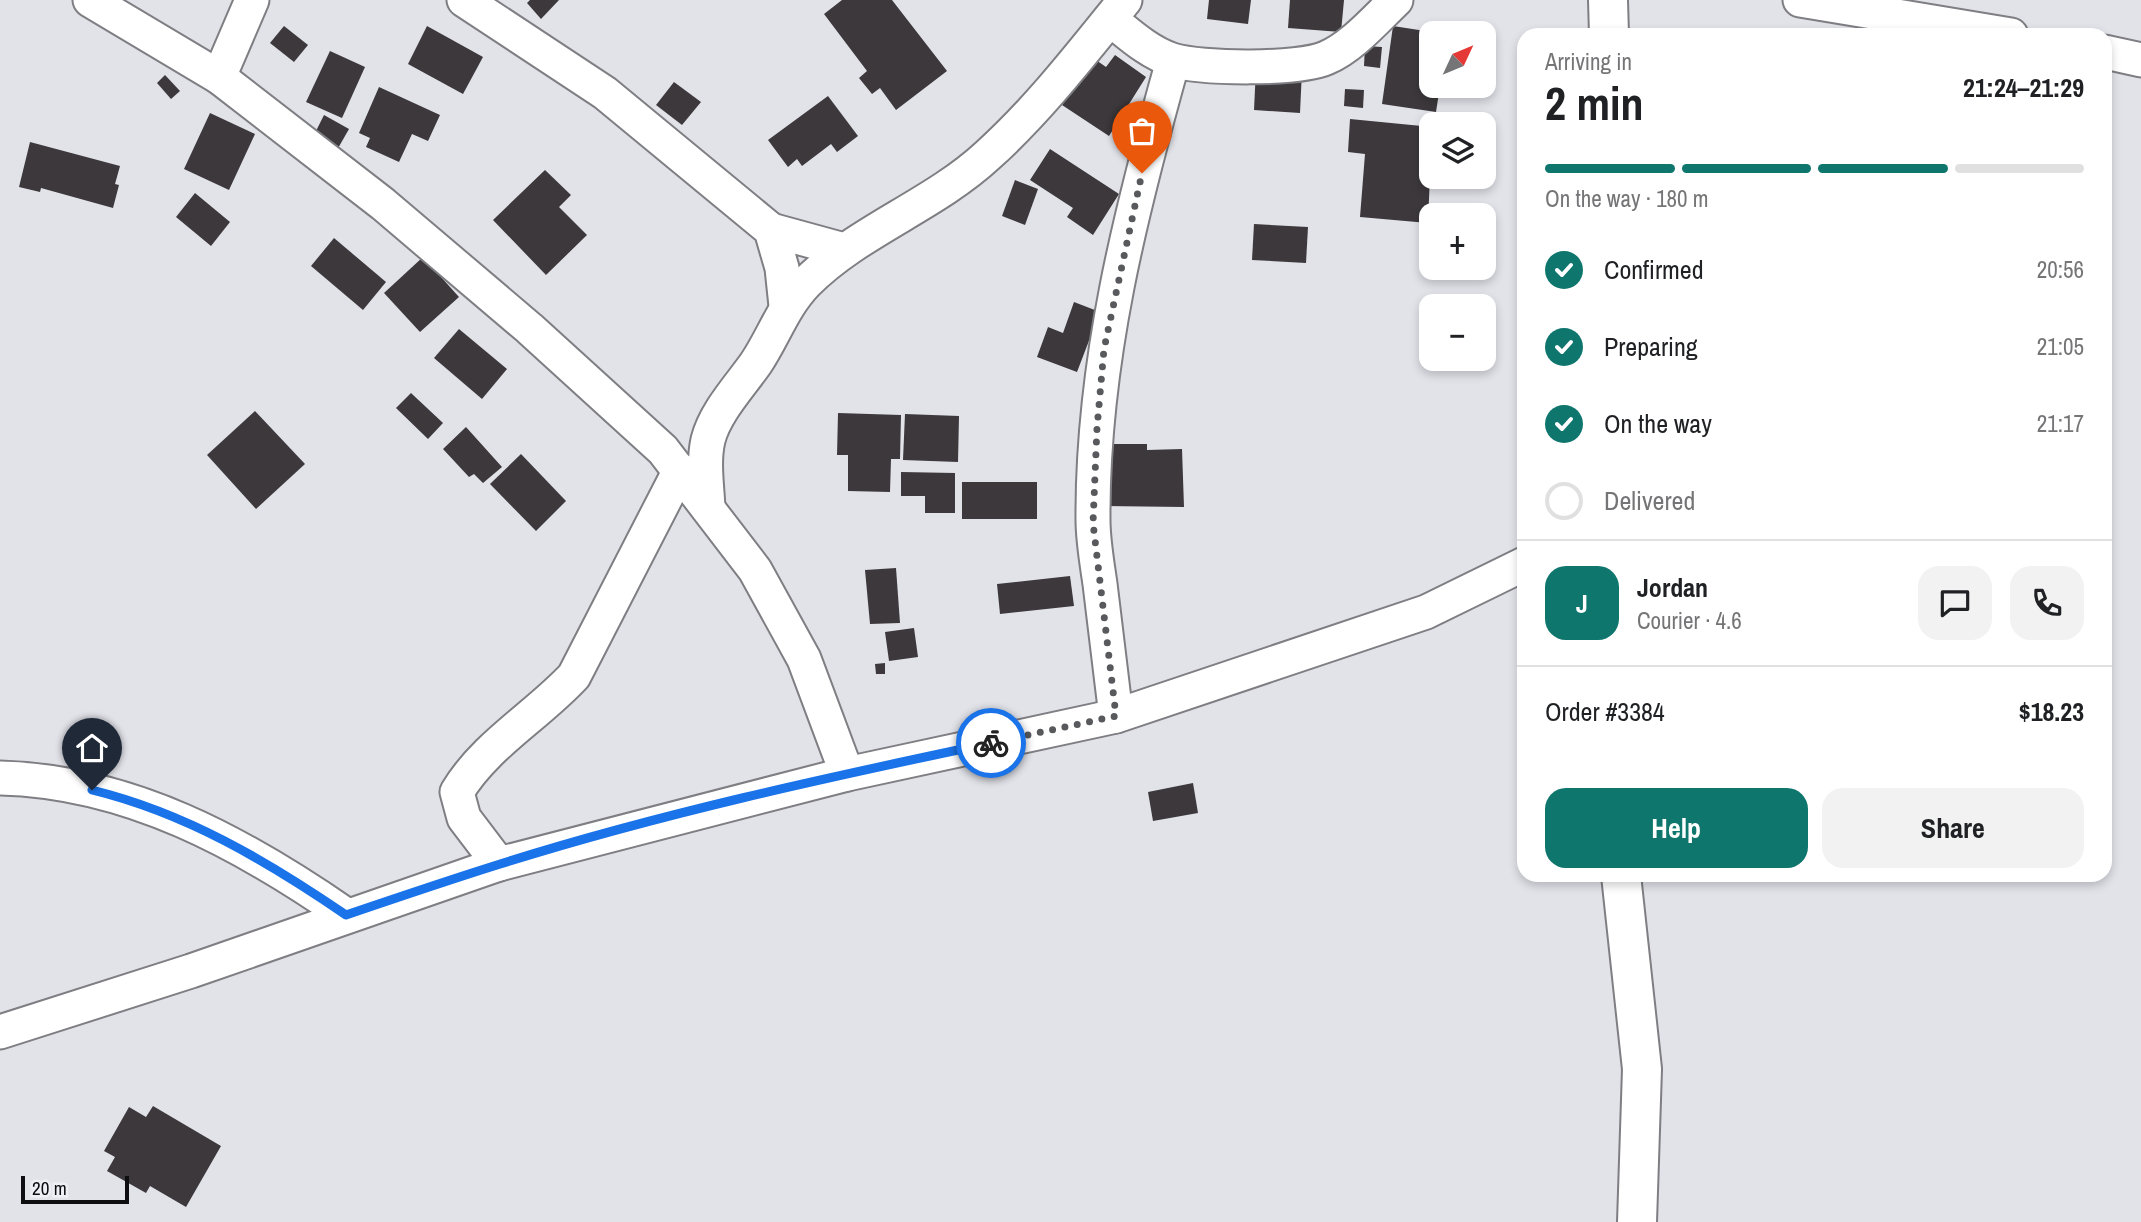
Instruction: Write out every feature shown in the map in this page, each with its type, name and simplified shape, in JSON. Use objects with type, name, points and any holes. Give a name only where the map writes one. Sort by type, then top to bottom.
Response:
[{"type":"main road","points":[[1608,0],[1609,28]]},
{"type":"main road","points":[[1622,882],[1629,970],[1642,1069],[1637,1222]]},
{"type":"street","points":[[90,0],[219,77],[404,222],[529,328],[671,460],[755,570],[804,659],[847,774]]},
{"type":"street","points":[[219,77],[252,0]]},
{"type":"street","points":[[464,0],[605,93],[771,230],[844,250]]},
{"type":"street","points":[[708,508],[705,466],[709,439],[721,414],[761,355],[786,306],[813,276],[844,250],[942,191],[988,156],[1118,9],[1150,50],[1174,61],[1234,67],[1325,59],[1342,49],[1396,0]]},
{"type":"street","points":[[1800,0],[1969,28]]},
{"type":"street","points":[[2112,54],[2141,60]]},
{"type":"street","points":[[1116,716],[1093,523],[1097,428],[1104,349],[1119,273],[1142,173],[1174,61]]},
{"type":"street","points":[[771,230],[782,268],[786,306]]},
{"type":"street","points":[[499,864],[464,818],[457,792],[471,769],[555,697],[574,676],[671,460],[709,439]]},
{"type":"street","points":[[0,1032],[191,971],[499,864],[847,774],[1116,716],[1426,612],[1517,567]]},
{"type":"street","points":[[0,778],[41,779],[142,803],[210,832],[282,871],[346,915]]},
{"type":"building","points":[[530,0],[559,0],[541,19],[527,3]]},
{"type":"building","points":[[842,0],[892,0],[947,71],[896,110],[880,88],[872,94],[859,78],[867,71],[824,14]]},
{"type":"building","points":[[1209,0],[1251,0],[1248,24],[1207,19]]},
{"type":"building","points":[[1290,0],[1344,0],[1341,32],[1288,28]]},
{"type":"building","points":[[284,26],[308,45],[294,62],[270,43]]},
{"type":"building","points":[[427,26],[483,57],[463,94],[408,64]]},
{"type":"building","points":[[1393,26],[1419,30],[1419,98],[1438,98],[1436,112],[1382,104]]},
{"type":"building","points":[[1365,46],[1382,47],[1380,68],[1364,66]]},
{"type":"building","points":[[330,51],[365,67],[342,118],[306,102]]},
{"type":"building","points":[[1115,55],[1146,77],[1109,136],[1062,105],[1093,58],[1106,67]]},
{"type":"building","points":[[1256,68],[1302,70],[1300,113],[1254,110]]},
{"type":"building","points":[[165,75],[180,91],[171,99],[157,83]]},
{"type":"building","points":[[674,82],[701,102],[682,125],[656,105]]},
{"type":"building","points":[[379,87],[440,115],[428,141],[412,134],[399,162],[366,147],[370,138],[359,133]]},
{"type":"building","points":[[1345,89],[1364,90],[1363,108],[1344,106]]},
{"type":"building","points":[[828,96],[858,136],[837,152],[831,144],[802,166],[797,159],[788,167],[768,140]]},
{"type":"building","points":[[210,113],[255,134],[229,190],[184,169]]},
{"type":"building","points":[[324,115],[349,129],[337,150],[313,137]]},
{"type":"building","points":[[1350,119],[1419,126],[1419,189],[1429,189],[1429,203],[1419,203],[1419,222],[1360,217],[1365,154],[1348,152]]},
{"type":"building","points":[[30,142],[120,166],[115,184],[119,185],[113,208],[41,188],[40,192],[19,187]]},
{"type":"building","points":[[1050,149],[1119,194],[1093,235],[1067,217],[1073,208],[1030,180]]},
{"type":"building","points":[[545,170],[571,195],[559,207],[587,235],[546,275],[493,220]]},
{"type":"building","points":[[1015,180],[1038,189],[1025,225],[1002,216]]},
{"type":"building","points":[[195,193],[230,222],[211,246],[176,217]]},
{"type":"building","points":[[1254,224],[1308,227],[1306,263],[1252,260]]},
{"type":"building","points":[[334,238],[386,282],[363,310],[311,266]]},
{"type":"building","points":[[423,257],[459,297],[420,332],[384,293]]},
{"type":"building","points":[[1074,302],[1100,312],[1077,372],[1037,357],[1048,327],[1063,333]]},
{"type":"building","points":[[459,329],[507,369],[482,399],[434,358]]},
{"type":"building","points":[[411,393],[443,423],[428,439],[396,408]]},
{"type":"building","points":[[255,411],[305,464],[256,509],[207,455]]},
{"type":"building","points":[[838,413],[901,415],[900,459],[891,459],[890,492],[848,491],[848,455],[837,455]]},
{"type":"building","points":[[905,414],[959,416],[958,462],[903,460]]},
{"type":"building","points":[[466,427],[502,467],[483,483],[474,474],[469,477],[443,449]]},
{"type":"building","points":[[1101,444],[1147,444],[1147,450],[1182,449],[1184,507],[1104,506]]},
{"type":"building","points":[[521,454],[566,501],[536,531],[490,484]]},
{"type":"building","points":[[901,472],[955,473],[955,513],[925,513],[925,496],[901,496]]},
{"type":"building","points":[[962,482],[1037,482],[1037,519],[962,519]]},
{"type":"building","points":[[896,568],[900,623],[870,624],[865,570]]},
{"type":"building","points":[[1070,576],[1074,606],[1000,614],[997,584]]},
{"type":"building","points":[[914,628],[918,657],[889,661],[885,632]]},
{"type":"building","points":[[885,663],[885,674],[876,674],[875,664]]},
{"type":"building","points":[[1193,783],[1198,813],[1153,821],[1148,792]]},
{"type":"building","points":[[153,1106],[221,1146],[186,1207],[150,1186],[146,1193],[107,1171],[115,1157],[104,1151],[129,1107],[146,1117]]},
{"type":"way so far","points":[[991,743],[1116,716],[1093,523],[1097,428],[1104,349],[1142,173]]},
{"type":"route","points":[[92,790],[142,803],[210,832],[282,871],[346,915],[499,864],[660,820],[847,774],[991,743]]}]
